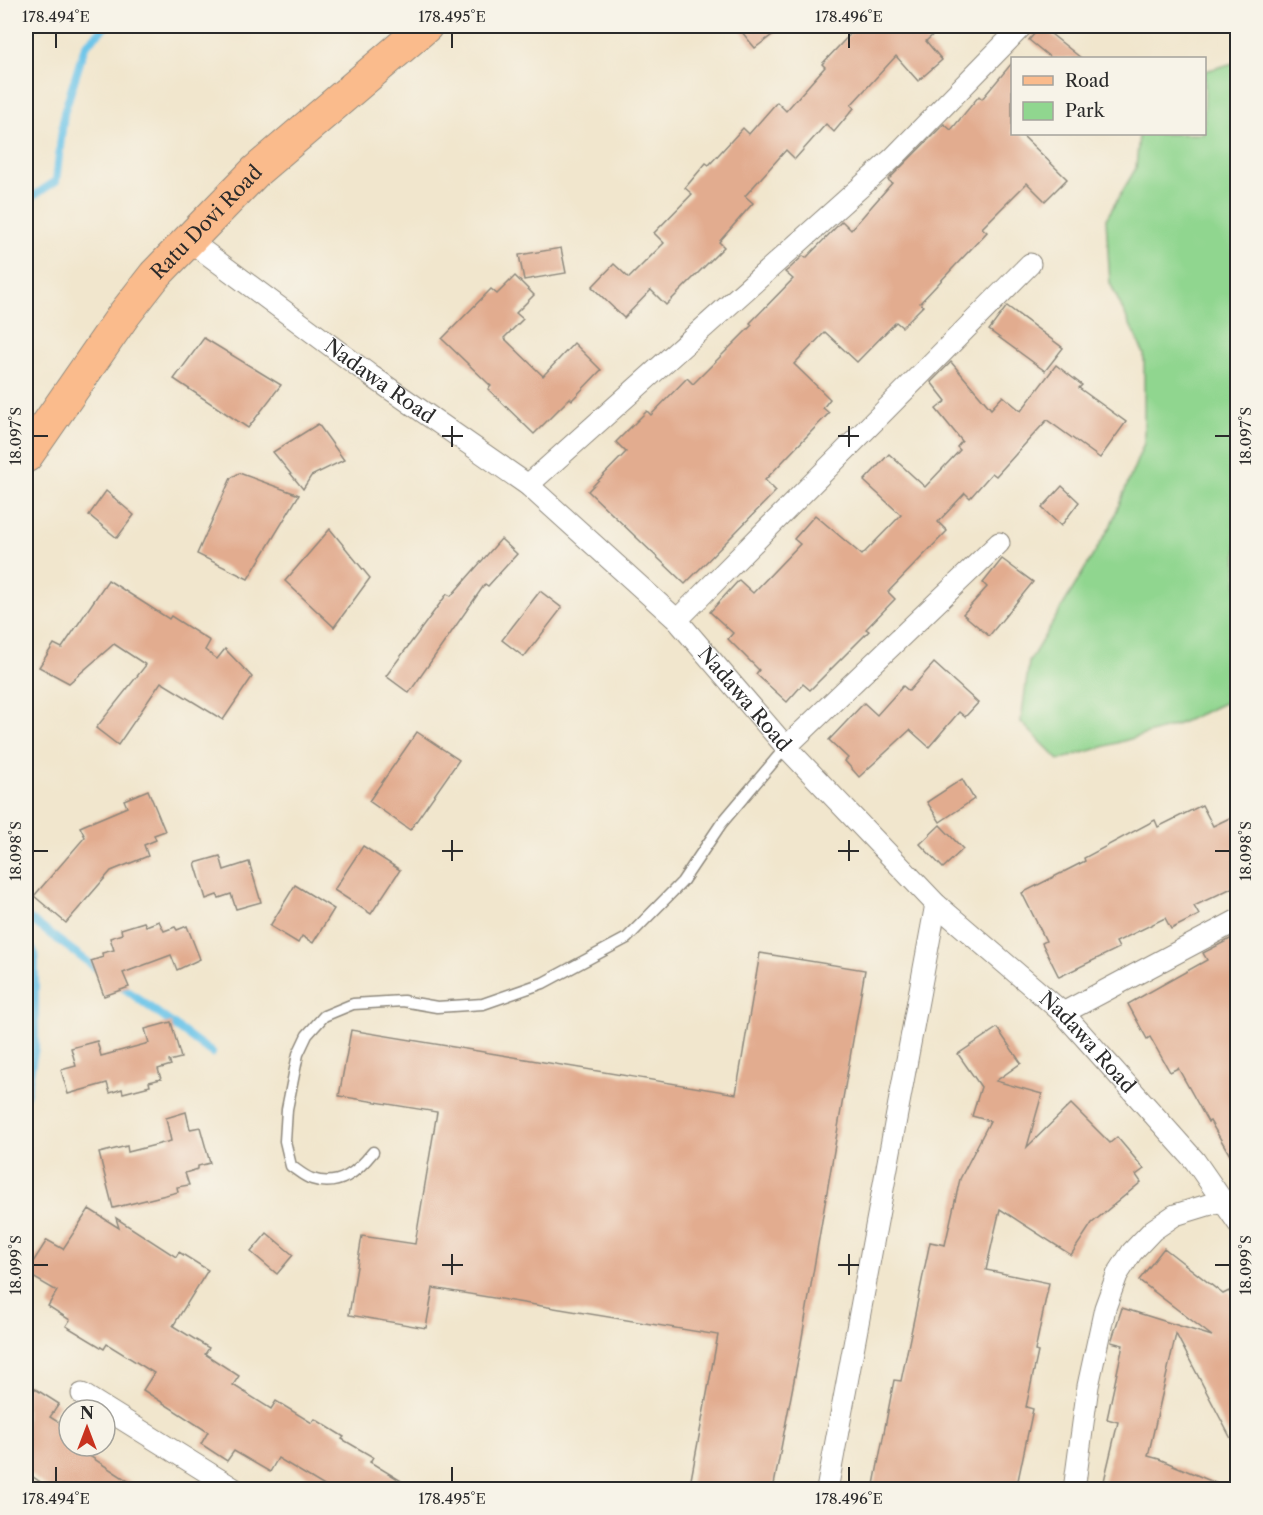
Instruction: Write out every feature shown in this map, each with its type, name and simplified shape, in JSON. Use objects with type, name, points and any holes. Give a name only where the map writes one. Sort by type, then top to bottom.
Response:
[{"type":"main road","name":"Ratu Dovi Road","points":[[26,456],[123,316],[155,275],[256,171],[426,26]]},
{"type":"street","points":[[528,485],[893,158],[1022,26]]},
{"type":"street","name":"Nadawa Road","points":[[190,241],[370,375],[528,485],[677,620],[786,747],[936,904],[1063,1013],[1195,1161],[1238,1223]]},
{"type":"street","points":[[677,620],[1030,264]]},
{"type":"street","points":[[786,747],[999,543]]},
{"type":"street","points":[[827,1490],[936,904]]},
{"type":"street","points":[[1063,1013],[1238,920]]},
{"type":"street","points":[[1074,1490],[1088,1386],[1106,1308],[1117,1275],[1132,1252],[1153,1230],[1175,1215],[1224,1200]]},
{"type":"street","points":[[81,1394],[236,1490]]},
{"type":"lane","points":[[373,1152],[354,1173],[337,1181],[312,1179],[291,1166],[285,1141],[287,1109],[298,1054],[307,1035],[324,1016],[352,1004],[403,1001],[437,1007],[483,1004],[543,983],[627,938],[682,882],[721,825],[786,747]]},
{"type":"green space","points":[[1237,62],[1237,697],[1174,726],[1059,760],[1021,722],[1029,662],[1110,527],[1144,443],[1144,354],[1110,283],[1106,219],[1136,168],[1139,135],[1206,135],[1206,71]]},
{"type":"building","points":[[737,26],[784,26],[755,48]]},
{"type":"building","points":[[858,26],[943,26],[926,41],[942,60],[918,81],[896,56],[851,105],[854,108],[834,132],[826,124],[795,159],[786,150],[745,196],[753,203],[719,242],[724,247],[666,305],[651,290],[624,318],[592,287],[614,264],[629,278],[664,243],[654,233],[692,194],[685,188],[706,163],[709,165],[743,128],[749,134],[777,102],[786,111],[825,67],[822,64]]},
{"type":"building","points":[[1041,26],[1080,57],[1050,57],[1029,40]]},
{"type":"building","points":[[1011,64],[1011,135],[1022,135],[1067,179],[1045,201],[1027,183],[982,228],[987,232],[920,303],[923,306],[902,327],[896,322],[857,362],[825,332],[794,364],[830,399],[823,408],[829,413],[765,480],[776,491],[685,584],[588,491],[626,452],[616,442],[647,411],[651,415],[687,378],[693,384],[752,325],[750,323],[793,279],[785,272],[803,256],[806,258],[842,221],[851,230],[892,183],[888,180],[944,124],[951,130],[979,96],[982,99]]},
{"type":"building","points":[[561,248],[566,273],[524,280],[519,255]]},
{"type":"building","points":[[515,276],[534,295],[516,313],[523,319],[504,338],[543,376],[574,343],[601,370],[534,434],[488,389],[491,386],[442,339],[491,289],[497,294]]},
{"type":"building","points":[[1007,306],[1063,348],[1045,371],[989,330]]},
{"type":"building","points":[[204,338],[281,385],[248,428],[174,379]]},
{"type":"building","points":[[951,362],[991,409],[1003,396],[1021,411],[1056,365],[1082,385],[1079,388],[1126,422],[1100,458],[1047,420],[996,476],[992,473],[970,498],[965,493],[938,522],[947,531],[888,592],[895,599],[866,629],[869,631],[810,690],[803,684],[787,702],[756,674],[759,670],[728,639],[733,633],[710,612],[739,580],[753,593],[800,544],[794,539],[815,515],[862,555],[901,515],[864,481],[889,454],[925,487],[960,450],[957,447],[962,441],[936,409],[946,401],[931,382]]},
{"type":"building","points":[[318,424],[344,460],[311,476],[303,489],[273,452]]},
{"type":"building","points":[[239,473],[299,495],[248,579],[197,554],[231,478]]},
{"type":"building","points":[[1062,486],[1079,502],[1061,526],[1042,508]]},
{"type":"building","points":[[106,491],[134,515],[117,538],[89,515]]},
{"type":"building","points":[[330,529],[370,578],[334,627],[285,581]]},
{"type":"building","points":[[501,539],[517,554],[488,586],[485,584],[409,693],[386,676],[447,594],[451,596]]},
{"type":"building","points":[[1002,559],[1033,582],[989,636],[963,614],[987,587],[983,583]]},
{"type":"building","points":[[108,580],[169,619],[171,616],[210,641],[205,650],[217,659],[225,649],[252,677],[223,720],[161,682],[118,745],[96,728],[146,665],[114,644],[69,683],[39,667],[54,644],[62,648]]},
{"type":"building","points":[[540,591],[562,608],[524,657],[502,640]]},
{"type":"building","points":[[934,663],[978,703],[965,717],[959,712],[929,747],[910,730],[859,777],[845,761],[848,758],[829,740],[864,703],[877,715],[903,686],[909,691]]},
{"type":"building","points":[[417,732],[459,760],[410,830],[369,801]]},
{"type":"building","points":[[962,779],[974,799],[940,822],[927,802]]},
{"type":"building","points":[[148,790],[165,831],[154,835],[156,840],[144,845],[148,856],[111,871],[66,923],[34,896],[85,837],[80,827],[127,807],[124,800]]},
{"type":"building","points":[[1202,805],[1213,826],[1238,814],[1238,885],[1194,906],[1199,915],[1171,929],[1165,918],[1116,942],[1119,948],[1059,977],[1042,943],[1046,941],[1022,893],[1085,861],[1084,858],[1155,820],[1158,827]]},
{"type":"building","points":[[940,825],[963,849],[943,868],[920,844]]},
{"type":"building","points":[[363,846],[400,870],[371,914],[334,890]]},
{"type":"building","points":[[220,856],[224,870],[249,862],[261,902],[236,909],[231,894],[206,899],[195,863]]},
{"type":"building","points":[[295,885],[334,909],[313,943],[302,936],[298,943],[270,926]]},
{"type":"building","points":[[159,921],[164,931],[187,926],[200,959],[177,970],[171,955],[123,973],[129,987],[104,996],[91,961],[103,957],[102,953],[114,950],[110,938],[122,934],[121,929],[144,922],[146,926]]},
{"type":"building","points":[[1238,935],[1238,1169],[1178,1068],[1170,1072],[1150,1037],[1147,1039],[1128,1004],[1207,960],[1203,953]]},
{"type":"building","points":[[760,953],[865,970],[800,1349],[773,1490],[689,1490],[718,1335],[433,1288],[426,1328],[349,1315],[362,1236],[415,1244],[437,1112],[339,1096],[351,1030],[736,1094]]},
{"type":"building","points":[[171,1022],[181,1058],[169,1061],[171,1065],[158,1069],[161,1079],[149,1082],[150,1086],[123,1093],[122,1089],[110,1093],[107,1083],[68,1094],[61,1070],[76,1066],[71,1048],[97,1041],[101,1056],[149,1043],[145,1029]]},
{"type":"building","points":[[997,1028],[1021,1063],[996,1081],[1042,1094],[1027,1147],[1071,1104],[1110,1143],[1117,1137],[1144,1169],[1136,1175],[1141,1182],[1092,1223],[1071,1255],[1000,1209],[986,1270],[1049,1283],[1026,1407],[1033,1409],[1016,1490],[873,1490],[894,1380],[901,1381],[930,1242],[945,1245],[960,1179],[990,1121],[972,1116],[981,1087],[958,1054]]},
{"type":"building","points":[[186,1112],[190,1129],[200,1127],[210,1163],[185,1173],[189,1185],[177,1187],[178,1192],[113,1208],[99,1153],[127,1146],[128,1152],[171,1141],[166,1118]]},
{"type":"building","points":[[89,1209],[119,1228],[116,1218],[176,1257],[179,1252],[208,1270],[173,1326],[209,1348],[205,1354],[239,1376],[233,1385],[271,1409],[276,1401],[312,1423],[315,1419],[344,1437],[342,1439],[373,1457],[370,1462],[416,1490],[331,1490],[278,1458],[270,1472],[234,1451],[227,1461],[201,1444],[208,1432],[143,1390],[154,1373],[107,1344],[104,1349],[66,1326],[70,1320],[48,1306],[57,1291],[26,1273],[47,1240],[63,1249]]},
{"type":"building","points":[[267,1233],[293,1255],[277,1274],[251,1252]]},
{"type":"building","points":[[1164,1248],[1223,1294],[1229,1291],[1238,1308],[1238,1452],[1176,1334],[1148,1456],[1232,1490],[1125,1490],[1103,1485],[1118,1422],[1107,1419],[1123,1345],[1111,1342],[1122,1308],[1212,1336],[1139,1280]]},
{"type":"building","points":[[26,1383],[57,1403],[57,1407],[50,1417],[57,1421],[57,1458],[93,1458],[142,1490],[52,1490],[26,1472]]},
{"type":"waterway","points":[[26,201],[56,181],[64,113],[85,46],[106,26]]},
{"type":"waterway","points":[[26,916],[100,971]]},
{"type":"waterway","points":[[26,940],[35,954],[35,1047],[26,1095]]},
{"type":"waterway","points":[[117,983],[212,1053]]}]
